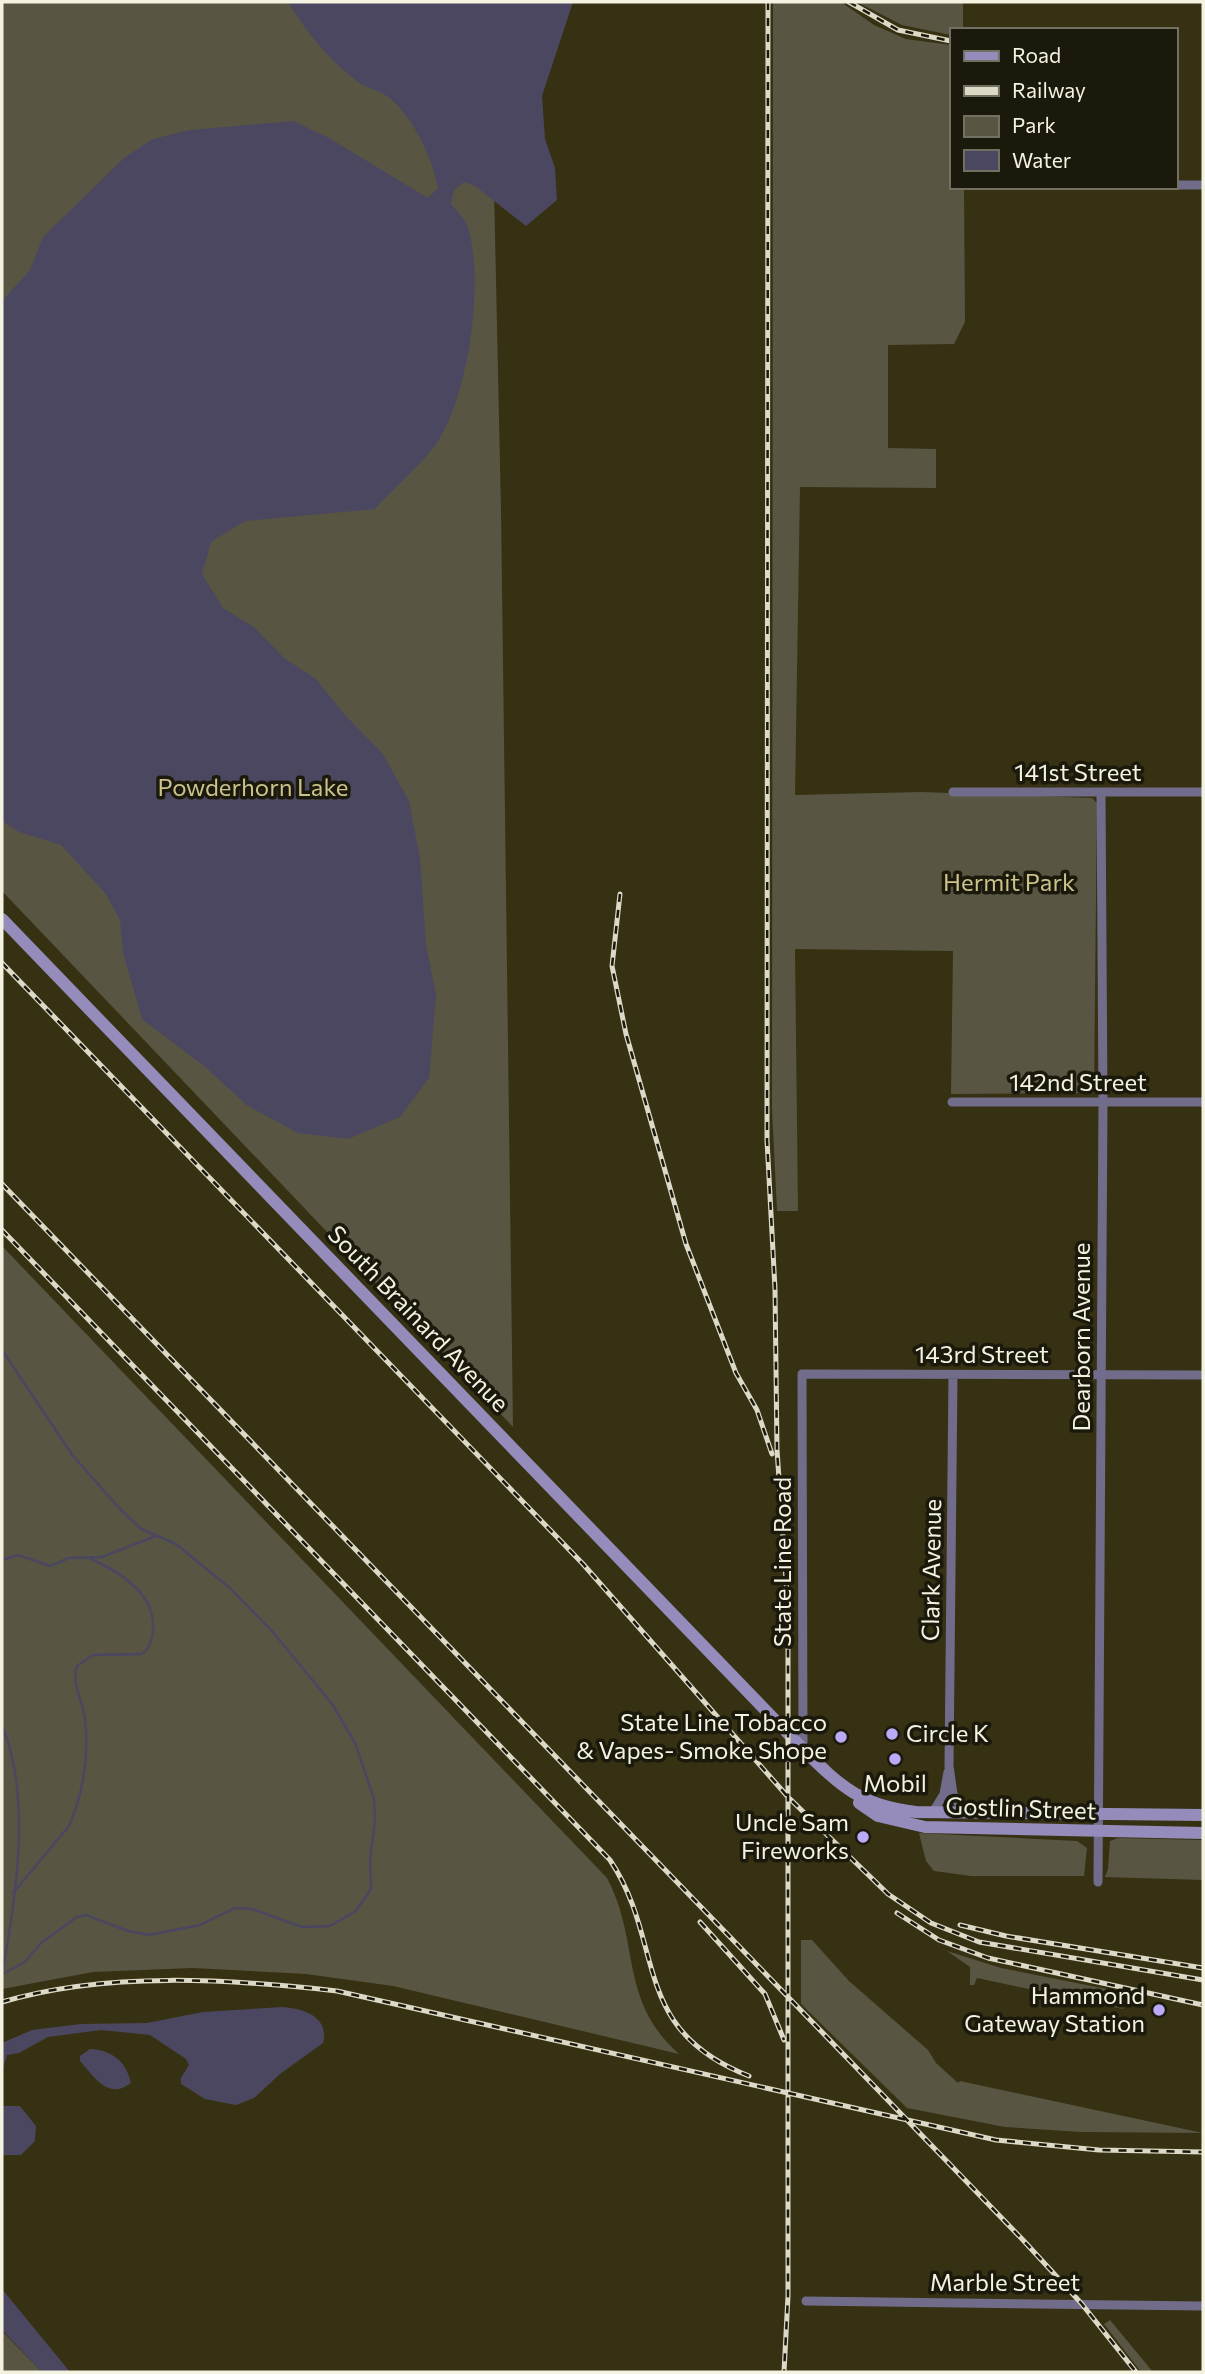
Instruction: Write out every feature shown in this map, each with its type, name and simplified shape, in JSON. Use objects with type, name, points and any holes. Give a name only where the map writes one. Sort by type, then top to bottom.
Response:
[{"type":"main road","name":"South Brainard Avenue","points":[[2,919],[803,1749]]},
{"type":"main road","name":"Gostlin Street","points":[[803,1749],[863,1808],[878,1816],[913,1826],[1203,1833]]},
{"type":"main road","name":"Gostlin Street","points":[[849,1792],[882,1807],[933,1812],[1203,1815]]},
{"type":"street","points":[[1180,185],[1203,185]]},
{"type":"street","name":"141st Street","points":[[953,792],[1203,792]]},
{"type":"street","name":"Dearborn Avenue","points":[[1098,1882],[1103,1102],[1101,792]]},
{"type":"street","name":"142nd Street","points":[[952,1102],[1203,1102]]},
{"type":"street","name":"State Line Road","points":[[802,1374],[803,1749]]},
{"type":"street","name":"143rd Street","points":[[802,1374],[1203,1375]]},
{"type":"street","name":"Clark Avenue","points":[[953,1374],[949,1766],[953,1794],[964,1813]]},
{"type":"street","name":"Clark Avenue","points":[[933,1812],[944,1794],[949,1766]]},
{"type":"street","name":"Marble Street","points":[[806,2301],[1203,2306]]},
{"type":"green space","name":"Powderhorn Lake","points":[[2,2],[496,2],[490,4],[501,510],[513,1427],[2,891]]},
{"type":"green space","name":"Hermit Park","points":[[773,2],[841,2],[874,25],[906,39],[950,45],[950,189],[964,189],[965,322],[954,344],[888,345],[888,448],[936,449],[936,488],[800,487],[795,795],[921,792],[1092,798],[1097,803],[1094,1093],[951,1094],[953,951],[795,949],[798,1211],[777,1211],[772,1109]]},
{"type":"green space","points":[[857,2],[963,2],[963,28],[950,28],[950,35],[902,25]]},
{"type":"green space","points":[[2,1246],[607,1878],[624,1925],[638,1991],[647,2013],[660,2034],[679,2054],[393,1986],[306,1974],[192,1968],[93,1972],[2,1989]]},
{"type":"green space","points":[[919,1833],[1077,1841],[1087,1848],[1084,1876],[971,1876],[934,1871],[926,1861]]},
{"type":"green space","points":[[1118,1838],[1203,1840],[1203,1880],[1105,1877],[1110,1841]]},
{"type":"green space","points":[[801,1940],[812,1940],[849,1981],[928,2050],[936,2063],[958,2083],[960,2081],[1203,2133],[1081,2132],[1005,2127],[907,2108],[801,2004]]},
{"type":"green space","points":[[947,1951],[1001,1968],[1127,1993],[1123,2009],[977,1978],[974,1985],[970,1985],[970,1967]]},
{"type":"green space","points":[[1110,2320],[1153,2372],[1141,2372],[1104,2324]]},
{"type":"green space","points":[[2,2331],[42,2372],[2,2372]]},
{"type":"water","name":"Powderhorn Lake","points":[[288,2],[573,2],[542,96],[545,139],[555,168],[557,200],[526,226],[475,186],[464,182],[454,190],[451,204],[466,222],[472,247],[474,303],[459,392],[440,438],[375,509],[245,521],[211,542],[202,574],[223,608],[255,628],[284,658],[316,679],[345,715],[383,754],[409,801],[420,858],[426,945],[436,995],[429,1078],[400,1117],[348,1139],[298,1133],[248,1106],[204,1066],[142,1019],[123,953],[120,920],[106,894],[61,845],[19,832],[2,821],[2,301],[30,270],[43,237],[124,158],[153,139],[190,130],[293,121],[329,138],[428,198],[438,188],[421,140],[400,108],[387,96],[358,82],[337,64],[310,35]]},
{"type":"water","points":[[282,2007],[298,2009],[319,2020],[324,2034],[323,2043],[280,2074],[254,2098],[236,2105],[205,2099],[181,2084],[181,2078],[189,2065],[186,2059],[150,2035],[101,2030],[48,2037],[19,2053],[7,2055],[2,2071],[2,2043],[32,2030],[81,2024],[147,2023],[203,2012]]},
{"type":"water","points":[[90,2049],[117,2058],[126,2069],[131,2083],[115,2089],[102,2084],[80,2061],[80,2056]]},
{"type":"water","points":[[2,2106],[20,2106],[36,2126],[35,2141],[21,2155],[2,2155]]},
{"type":"water","points":[[2,2289],[70,2372],[42,2372],[2,2330]]},
{"type":"waterway","points":[[2,1350],[73,1456],[120,1509],[141,1529],[176,1544],[231,1589],[273,1632],[332,1704],[355,1743],[374,1799],[375,1820],[370,1861],[371,1889],[356,1911],[330,1926],[302,1927],[252,1909],[235,1908],[200,1925],[149,1935],[128,1931],[86,1915],[77,1917],[41,1943],[25,1962],[2,1974]]},
{"type":"waterway","points":[[2,1560],[18,1555],[50,1566],[69,1558],[102,1557],[156,1536]]},
{"type":"waterway","points":[[13,1893],[69,1826],[78,1800],[86,1747],[85,1719],[75,1679],[77,1666],[93,1655],[141,1654],[152,1637],[152,1617],[142,1595],[124,1578],[91,1559]]},
{"type":"waterway","points":[[2,1726],[17,1783],[19,1815],[16,1881],[2,1974]]},
{"type":"railway","points":[[768,2],[767,1140],[775,1289],[777,1450],[788,1608],[788,2296],[784,2372]]},
{"type":"railway","points":[[849,2],[898,30],[950,41]]},
{"type":"railway","points":[[620,894],[612,966],[626,1034],[686,1244],[736,1373],[757,1410],[772,1454]]},
{"type":"railway","points":[[2,963],[583,1564],[788,1797],[888,1894],[931,1923],[979,1942],[1203,1980]]},
{"type":"railway","points":[[2,1184],[1023,2240],[1081,2303],[1136,2372]]},
{"type":"railway","points":[[2,1230],[610,1860],[627,1891],[667,2009],[685,2034],[711,2057],[749,2076]]},
{"type":"railway","points":[[897,1913],[939,1940],[988,1958],[1203,2005]]},
{"type":"railway","points":[[700,1922],[765,1994],[784,2040]]},
{"type":"railway","points":[[960,1925],[1006,1936],[1203,1968]]},
{"type":"railway","points":[[2,2002],[83,1986],[168,1980],[254,1983],[337,1991],[996,2140],[1099,2150],[1203,2152]]},
{"type":"place","name":"Circle K","points":[[892,1734]]},
{"type":"place","name":"State Line Tobacco & Vapes- Smoke Shope","points":[[841,1737]]},
{"type":"place","name":"Mobil","points":[[895,1759]]},
{"type":"place","name":"Uncle Sam Fireworks","points":[[863,1837]]},
{"type":"place","name":"Hammond Gateway Station","points":[[1159,2010]]}]
